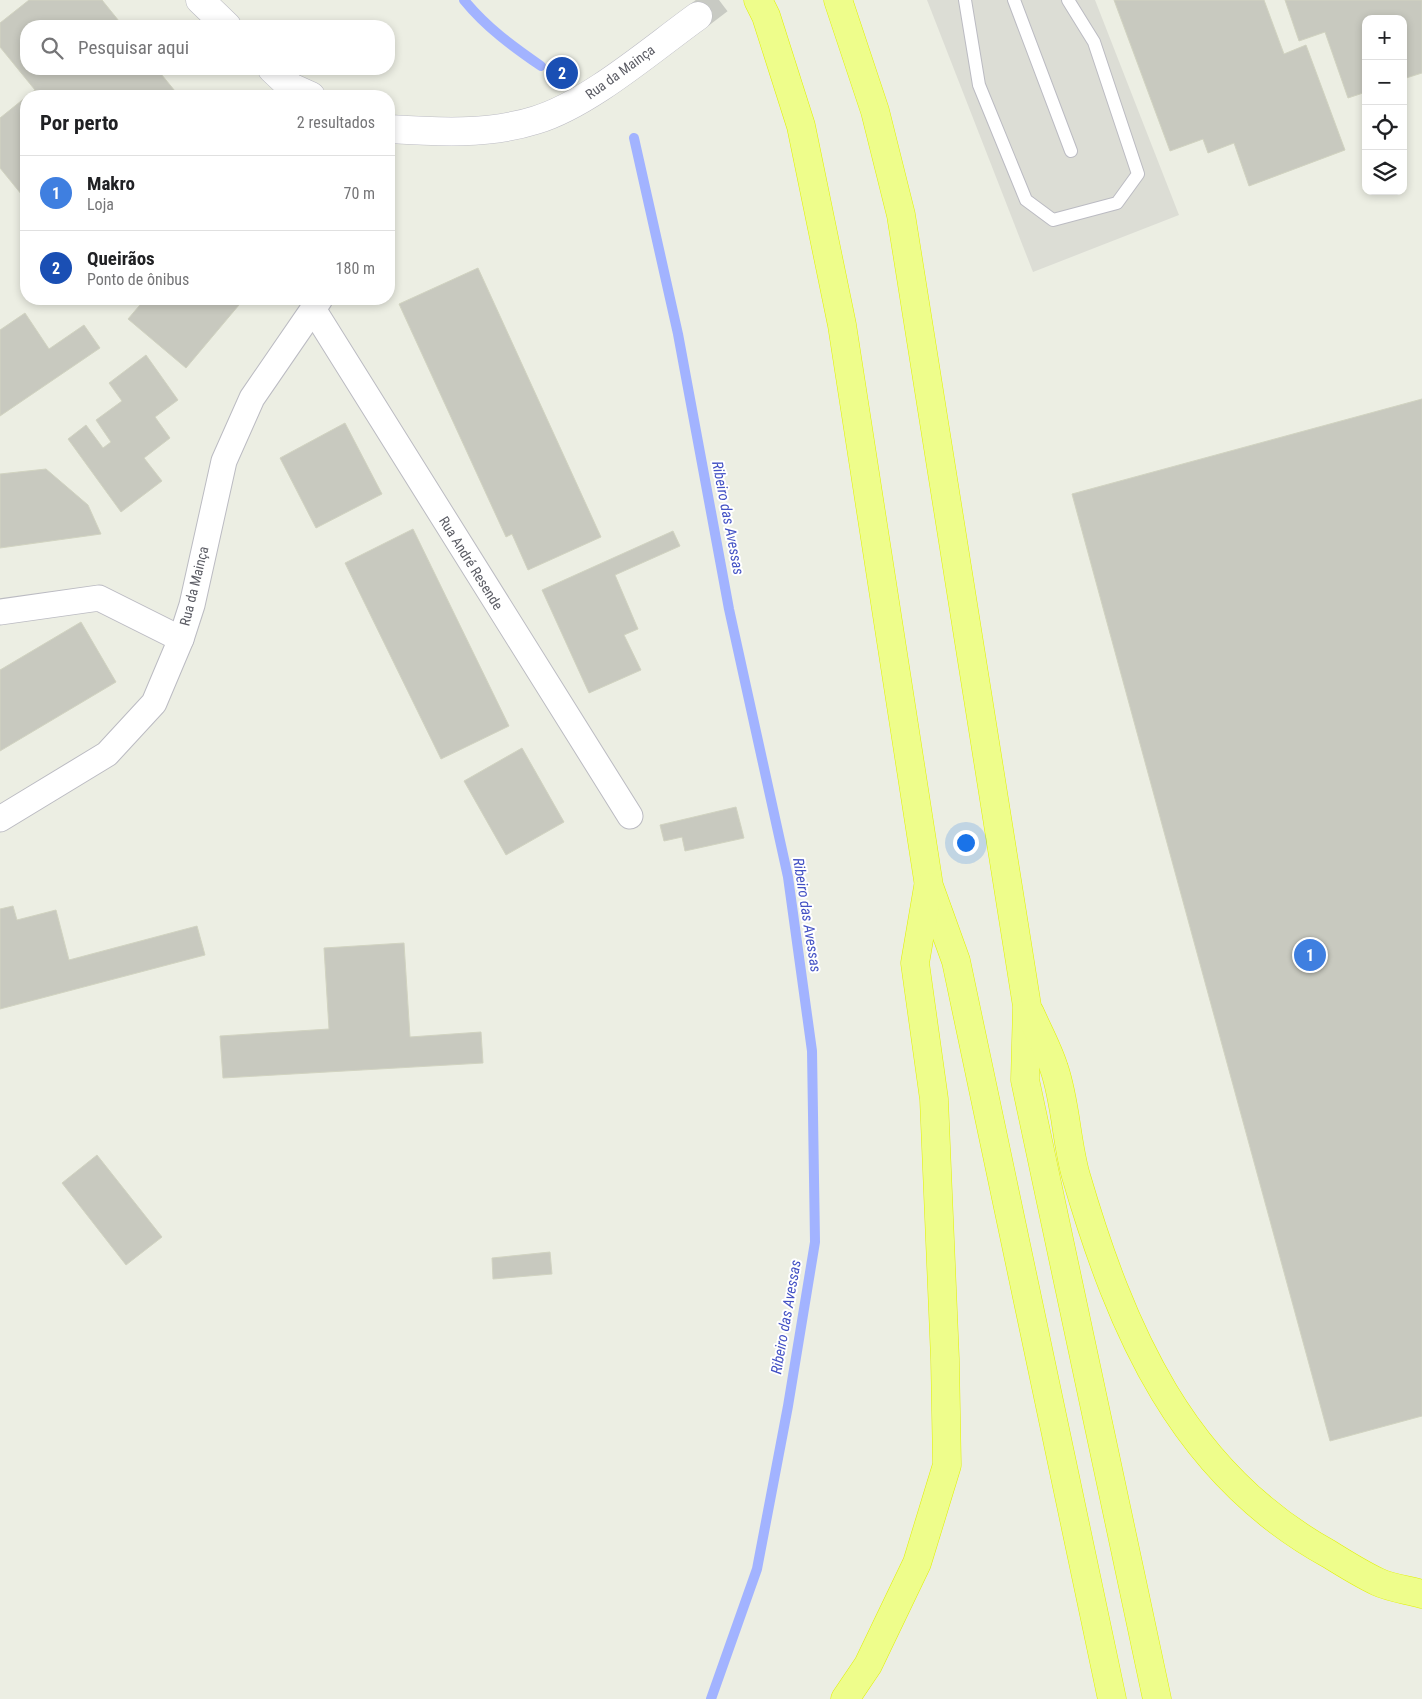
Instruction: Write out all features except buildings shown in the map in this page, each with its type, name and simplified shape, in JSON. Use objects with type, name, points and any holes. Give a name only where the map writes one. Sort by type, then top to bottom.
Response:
[{"type":"highway","points":[[758,0],[766,16],[801,126],[848,365],[929,886],[956,961],[1112,1699]]},
{"type":"highway","points":[[838,0],[875,111],[901,215],[1027,1006],[1025,1080],[1157,1699]]},
{"type":"highway","points":[[845,1699],[868,1665],[917,1563],[946,1466],[945,1358],[934,1099],[915,963],[929,886]]},
{"type":"highway","points":[[1027,1006],[1054,1069],[1076,1174],[1110,1282],[1138,1346],[1174,1411],[1212,1460],[1262,1510],[1308,1543],[1380,1583],[1422,1594]]},
{"type":"street","points":[[200,0],[221,20]]},
{"type":"street","name":"Rua da Mainça","points":[[395,129],[432,132],[491,129],[536,120],[584,99],[698,16]]},
{"type":"street","points":[[278,75],[291,87],[298,90]]},
{"type":"street","name":"Rua da Mainça","points":[[0,819],[107,754],[154,703],[181,639],[192,605],[224,461],[252,398],[315,305]]},
{"type":"street","name":"Rua André Resende","points":[[317,305],[630,816]]},
{"type":"street","points":[[0,612],[99,598],[181,639]]},
{"type":"lane","points":[[965,0],[979,86],[1026,200],[1053,220],[1117,202],[1138,174],[1094,42],[1068,0]]},
{"type":"lane","points":[[1014,0],[1071,151]]},
{"type":"shaded area","points":[[927,0],[1095,0],[1179,215],[1033,272]]},
{"type":"waterway","name":"Ribeiro das Avessas","points":[[464,0],[500,36],[541,66]]},
{"type":"waterway","name":"Ribeiro das Avessas","points":[[634,138],[678,334],[729,609],[788,877],[812,1051],[815,1242],[788,1406],[757,1569],[711,1699]]},
{"type":"tunnel","points":[[698,16],[719,0]]},
{"type":"place","name":"Queirãos","points":[[562,73]]},
{"type":"place","name":"Makro","points":[[1310,955]]}]
